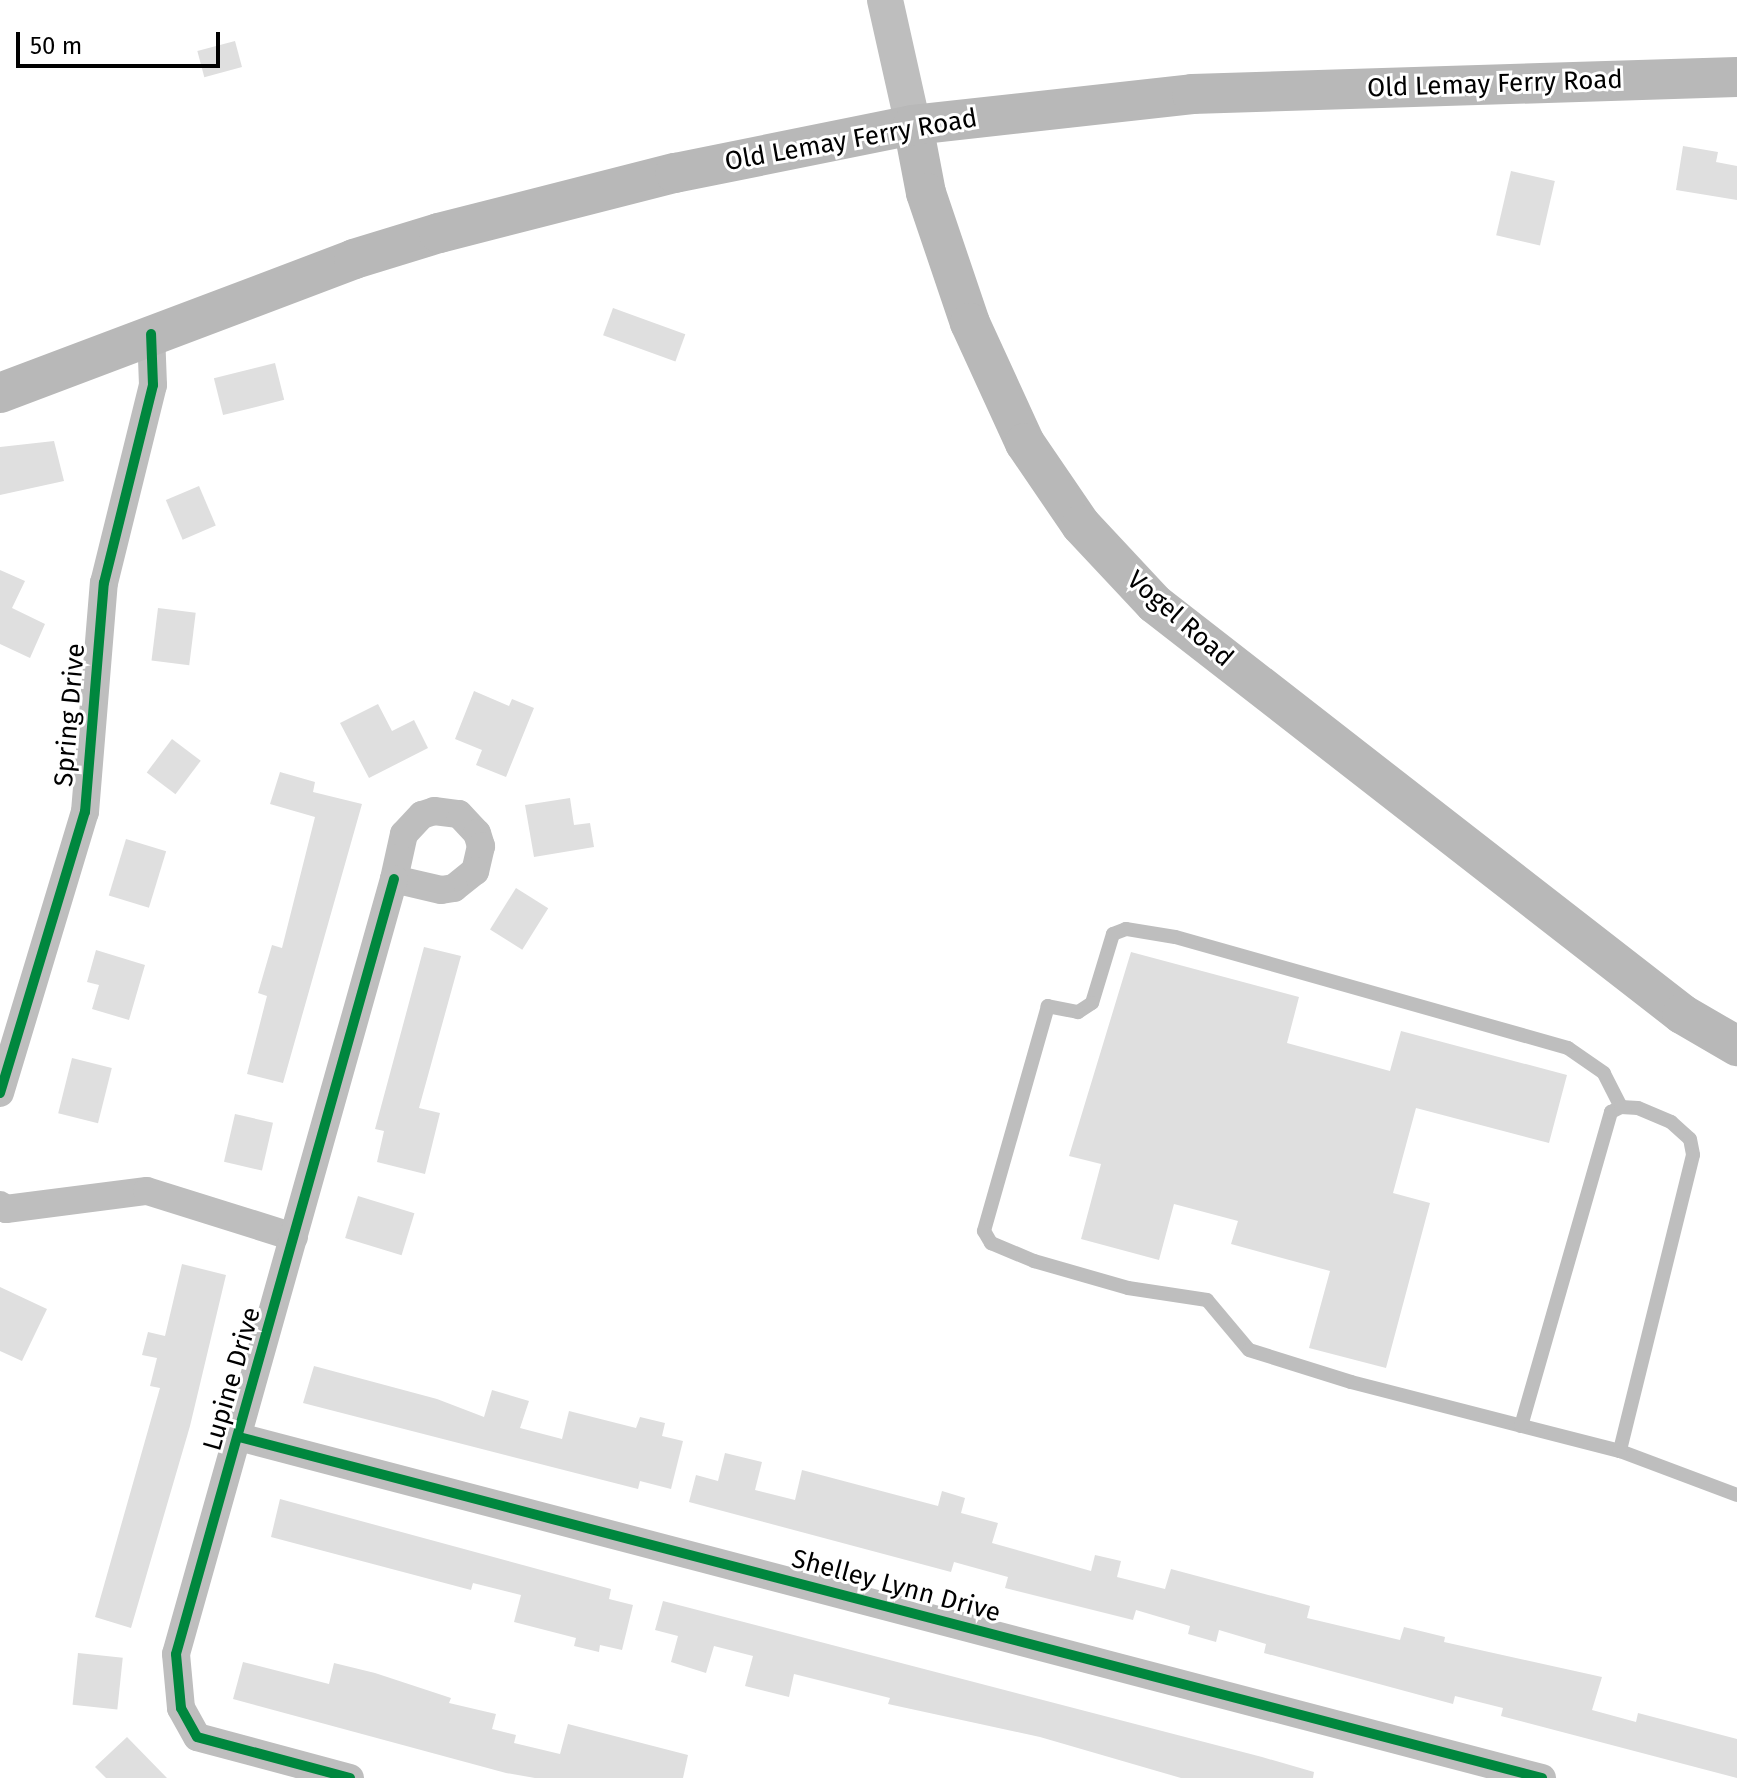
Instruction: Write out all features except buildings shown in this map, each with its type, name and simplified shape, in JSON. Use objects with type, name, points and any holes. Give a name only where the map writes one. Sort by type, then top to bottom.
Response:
[{"type":"main road","name":"Old Lemay Ferry Road","points":[[0,393],[151,334],[439,233],[675,173],[913,125],[1192,94],[1737,77]]},
{"type":"main road","name":"Vogel Road","points":[[913,125],[926,193],[970,323],[1025,443],[1081,525],[1155,604],[1682,1014],[1737,1046]]},
{"type":"street","name":"Vogel Road","points":[[885,0],[913,125]]},
{"type":"street","name":"Spring Drive","points":[[0,1093],[85,812],[104,583],[153,385],[151,334]]},
{"type":"street","name":"Lupine Drive","points":[[350,1778],[197,1737],[181,1708],[176,1654],[394,879]]},
{"type":"street","points":[[2,1210],[147,1191],[294,1237]]},
{"type":"street","name":"Shelley Lynn Drive","points":[[239,1437],[1542,1778]]},
{"type":"lane","points":[[1621,1107],[1604,1073],[1568,1048],[1175,937],[1126,929],[1113,934],[1092,1003],[1078,1012],[1048,1006],[984,1231],[991,1243],[1128,1288],[1207,1300],[1249,1350],[1620,1451],[1737,1495]]},
{"type":"lane","points":[[1521,1426],[1611,1112],[1621,1107],[1671,1122],[1690,1139],[1693,1155],[1620,1451]]},
{"type":"cycle path","points":[[0,1093],[85,812],[104,583],[153,385],[151,334]]},
{"type":"cycle path","points":[[350,1778],[197,1737],[181,1708],[176,1654],[394,879]]},
{"type":"cycle path","points":[[239,1437],[1542,1778]]}]
